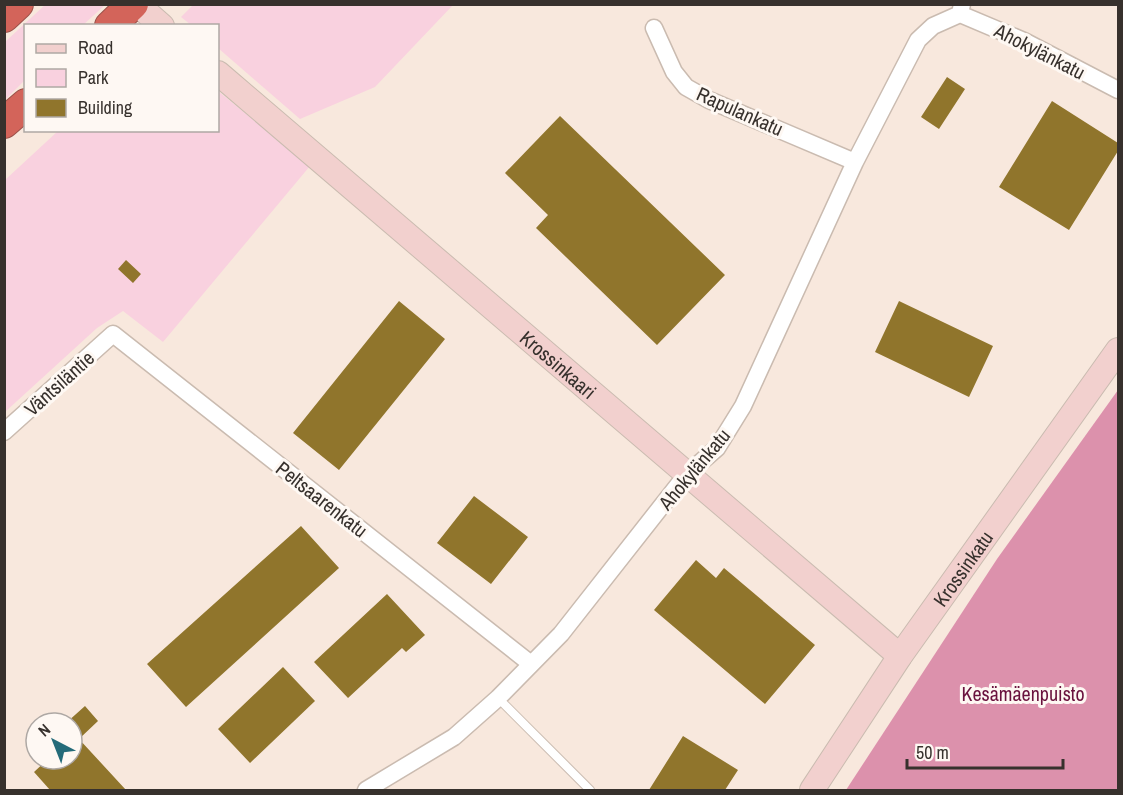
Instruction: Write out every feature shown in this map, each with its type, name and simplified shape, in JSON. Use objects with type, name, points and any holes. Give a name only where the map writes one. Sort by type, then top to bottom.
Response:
[{"type":"highway","points":[[4,17],[18,4]]},
{"type":"highway","points":[[112,24],[135,4]]},
{"type":"highway","points":[[4,123],[24,106]]},
{"type":"street","points":[[135,4],[160,24]]},
{"type":"street","name":"Ahokylänkatu","points":[[366,790],[454,737],[498,698],[561,634],[686,475],[717,448],[743,406],[855,162],[918,40],[933,26],[961,9],[1119,90]]},
{"type":"street","name":"Rapulankatu","points":[[654,28],[674,72],[686,87],[710,100],[855,162]]},
{"type":"street","name":"Krossinkaari","points":[[219,74],[900,656]]},
{"type":"street","name":"Väntsiläntie","points":[[4,432],[113,334]]},
{"type":"street","name":"Peltsaarenkatu","points":[[113,334],[531,664]]},
{"type":"street","name":"Krossinkatu","points":[[812,790],[900,656],[1119,350]]},
{"type":"lane","points":[[498,698],[590,790]]},
{"type":"green space","points":[[46,4],[105,5],[84,24],[24,24]]},
{"type":"green space","points":[[194,4],[453,4],[375,87],[300,119],[219,49],[219,24],[190,24],[181,17]]},
{"type":"green space","points":[[24,24],[24,81],[5,100],[5,42]]},
{"type":"green space","points":[[219,92],[310,166],[163,342],[123,311],[97,328],[5,412],[5,180],[57,132],[219,132]]},
{"type":"green space","name":"Kesämäenpuisto","points":[[1118,390],[1118,790],[846,790],[997,559]]},
{"type":"building","points":[[947,77],[965,89],[939,129],[921,117]]},
{"type":"building","points":[[1052,101],[1118,143],[1118,151],[1069,230],[999,187]]},
{"type":"building","points":[[560,116],[725,275],[657,345],[536,228],[548,215],[505,173]]},
{"type":"building","points":[[126,260],[141,274],[133,283],[118,269]]},
{"type":"building","points":[[399,301],[445,339],[339,470],[293,433]]},
{"type":"building","points":[[899,301],[993,346],[969,397],[875,352]]},
{"type":"building","points":[[474,496],[528,537],[491,584],[437,543]]},
{"type":"building","points":[[301,526],[339,568],[186,707],[147,664]]},
{"type":"building","points":[[696,560],[716,578],[724,568],[815,645],[765,704],[654,610]]},
{"type":"building","points":[[387,594],[425,635],[406,652],[402,648],[348,698],[314,662]]},
{"type":"building","points":[[283,667],[315,701],[250,763],[218,729]]},
{"type":"building","points":[[85,706],[98,721],[84,734],[84,711],[79,711]]},
{"type":"building","points":[[683,736],[738,770],[725,790],[649,790]]},
{"type":"building","points":[[84,744],[126,790],[50,790],[34,772],[84,771]]}]
